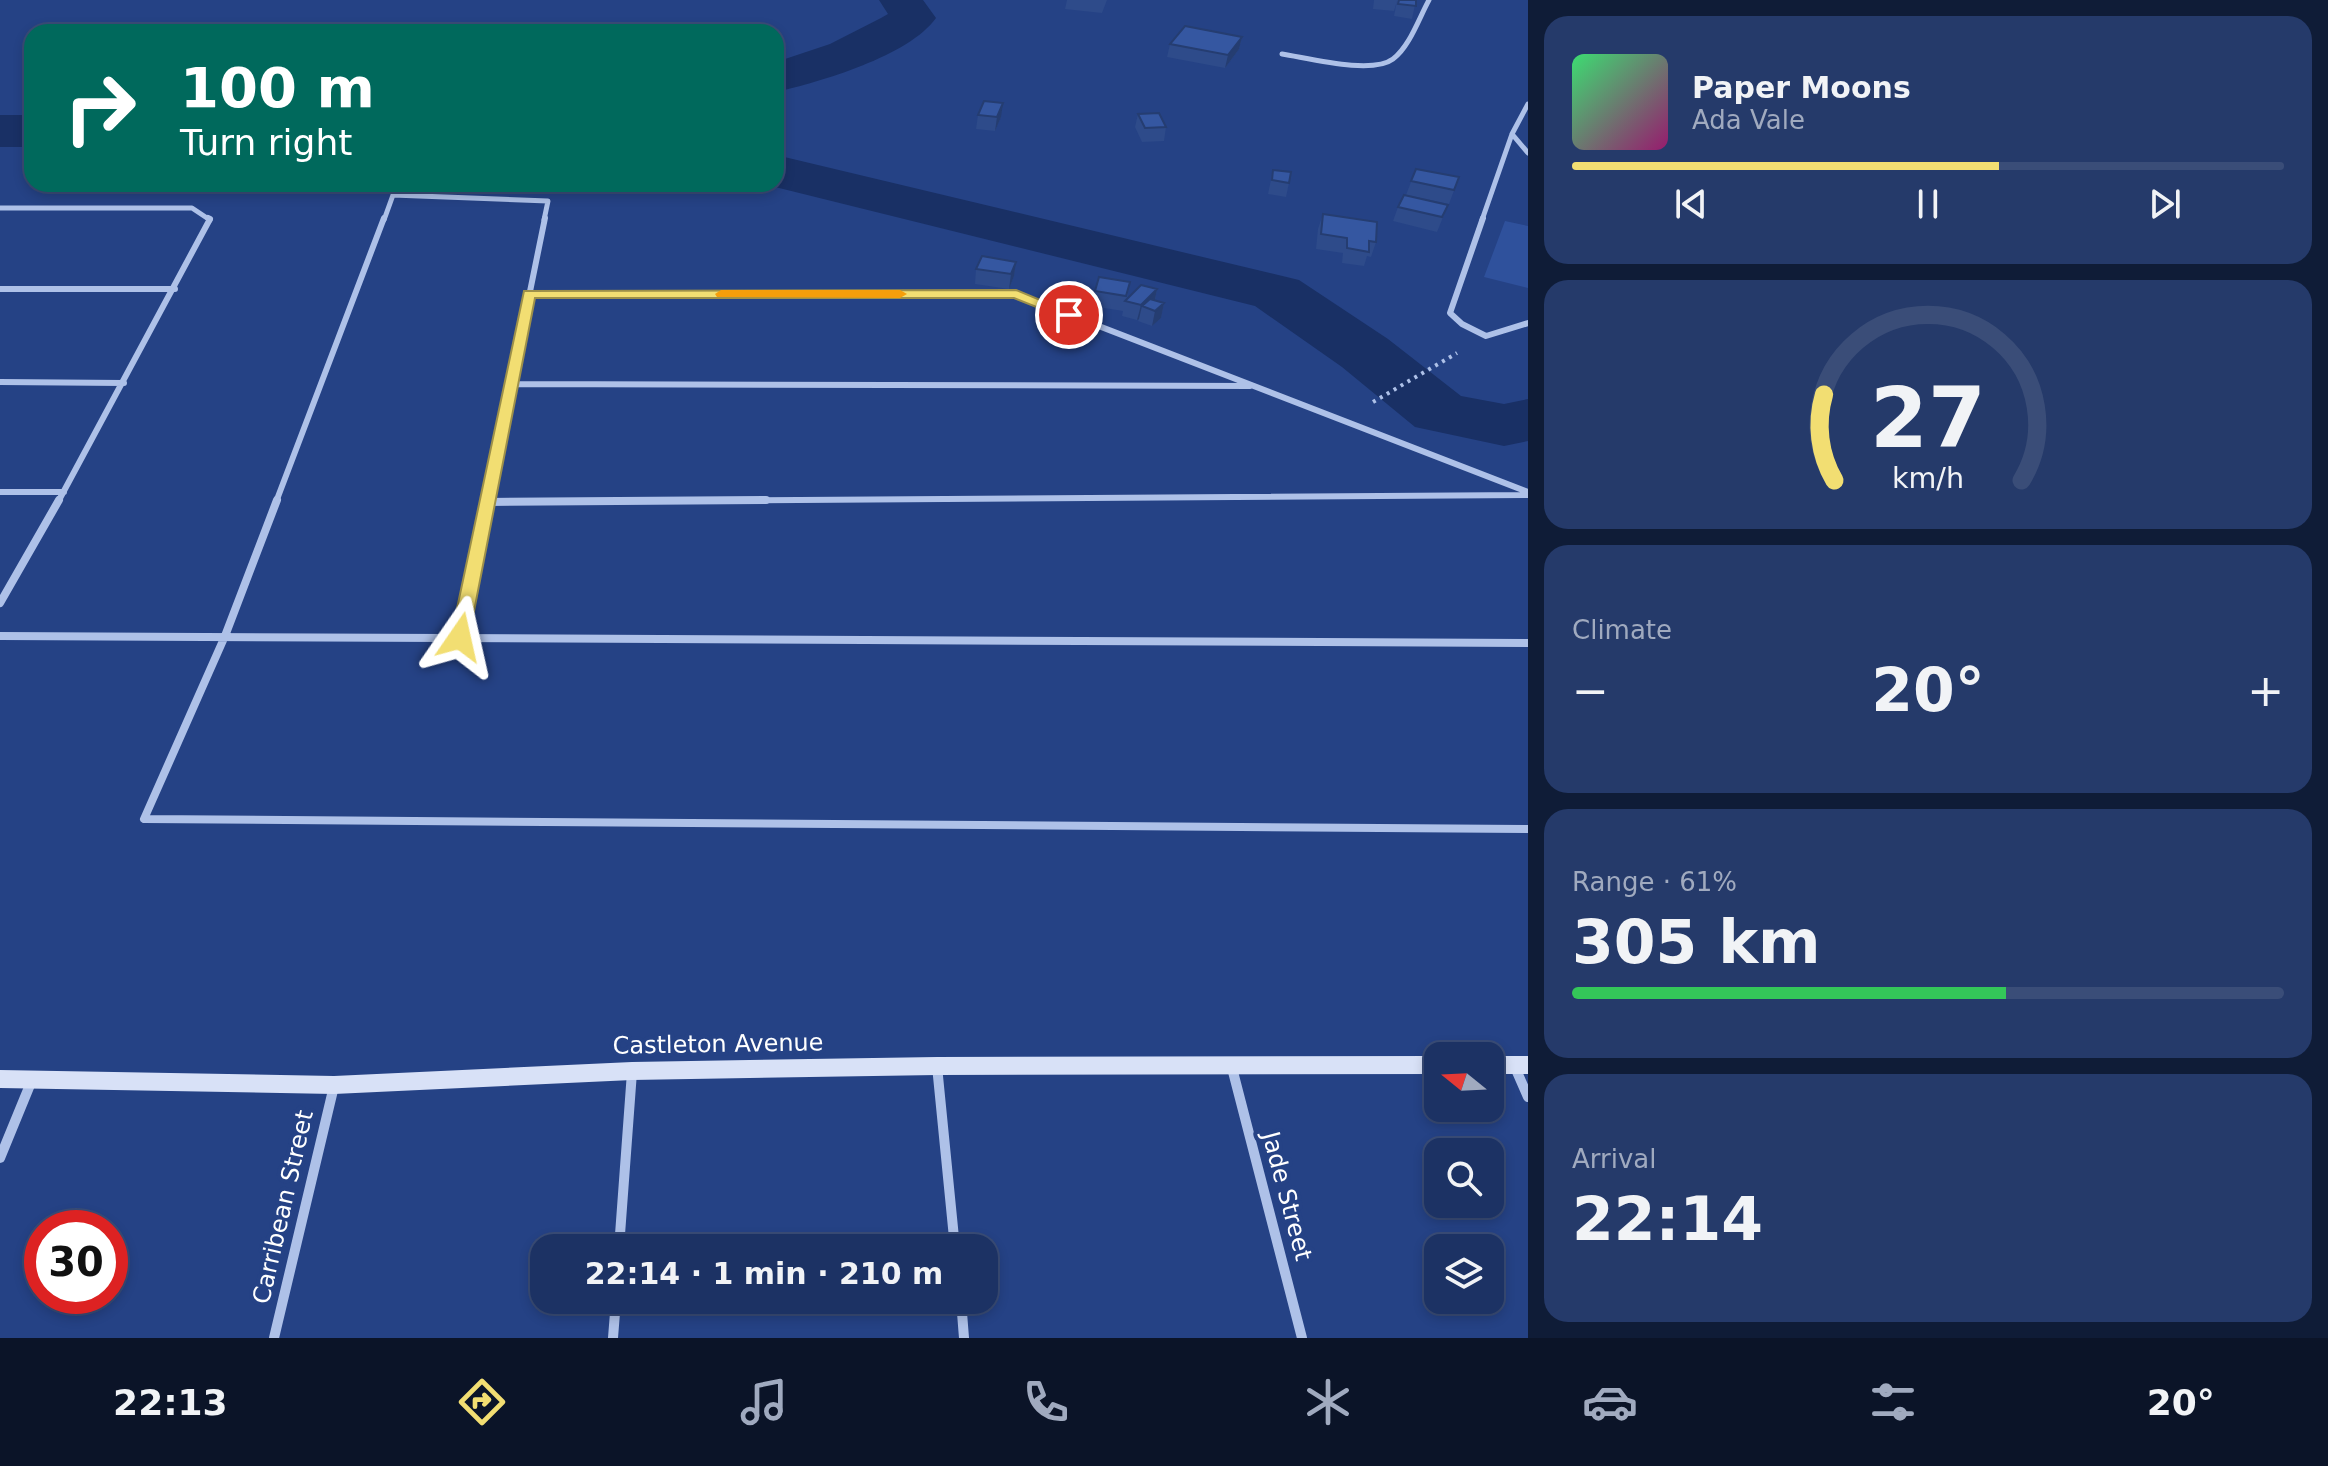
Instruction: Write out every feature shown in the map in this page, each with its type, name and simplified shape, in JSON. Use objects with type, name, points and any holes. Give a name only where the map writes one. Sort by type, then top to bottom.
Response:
[{"type":"street","points":[[1282,54],[1367,65],[1387,64],[1397,54],[1429,0]]},
{"type":"street","points":[[1528,104],[1512,134],[1450,313],[1462,324],[1486,336],[1528,323]]},
{"type":"street","points":[[1512,134],[1528,153]]},
{"type":"street","points":[[460,637],[548,201],[393,195],[225,636],[144,819],[1528,829]]},
{"type":"street","points":[[0,208],[192,208],[210,219],[124,383],[0,603]]},
{"type":"street","points":[[0,289],[175,289]]},
{"type":"street","points":[[529,294],[1016,294],[1528,493]]},
{"type":"street","points":[[0,382],[124,383]]},
{"type":"street","points":[[511,384],[1255,386]]},
{"type":"street","points":[[0,492],[64,492]]},
{"type":"street","points":[[487,502],[1528,493]]},
{"type":"street","points":[[0,636],[1528,643]]},
{"type":"street","name":"Jade Street","points":[[1231,1064],[1302,1338]]},
{"type":"street","name":"Castleton Avenue","points":[[0,1079],[334,1085],[632,1071],[937,1066],[1424,1065]]},
{"type":"street","points":[[1521,1065],[1528,1097]]},
{"type":"street","points":[[937,1066],[954,1234]]},
{"type":"street","points":[[620,1234],[632,1071]]},
{"type":"street","points":[[0,1158],[32,1079]]},
{"type":"street","name":"Carribean Street","points":[[274,1338],[334,1085]]},
{"type":"street","points":[[613,1338],[615,1314]]},
{"type":"street","points":[[962,1314],[964,1338]]},
{"type":"path","points":[[1385,394],[1456,354]]},
{"type":"shaded area","points":[[1505,221],[1528,226],[1528,288],[1484,277]]},
{"type":"building","points":[[1399,0],[1416,0],[1416,6],[1398,4]]},
{"type":"building","points":[[1185,26],[1242,37],[1228,55],[1170,44]]},
{"type":"building","points":[[984,101],[1003,103],[997,117],[978,115]]},
{"type":"building","points":[[1159,113],[1166,127],[1145,128],[1138,114]]},
{"type":"building","points":[[1416,169],[1459,177],[1454,190],[1411,181]]},
{"type":"building","points":[[1273,170],[1291,172],[1289,183],[1272,180]]},
{"type":"building","points":[[1404,195],[1448,205],[1442,217],[1398,207]]},
{"type":"building","points":[[1323,214],[1377,222],[1376,242],[1369,241],[1369,252],[1347,248],[1347,238],[1321,234]]},
{"type":"building","points":[[982,256],[1016,262],[1011,274],[976,269]]},
{"type":"building","points":[[1099,277],[1130,282],[1126,296],[1095,291]]},
{"type":"building","points":[[1141,285],[1157,289],[1141,305],[1125,301]]},
{"type":"building","points":[[1150,299],[1164,303],[1155,311],[1142,306]]},
{"type":"waterway","points":[[784,75],[830,61],[864,46],[913,18],[901,0]]},
{"type":"waterway","points":[[0,131],[24,131]]},
{"type":"waterway","points":[[784,173],[1277,293],[1365,353],[1439,412],[1504,425],[1528,420]]},
{"type":"slow traffic","points":[[721,294],[900,294]]},
{"type":"route","points":[[460,637],[529,294],[1016,294],[1069,315]]}]
